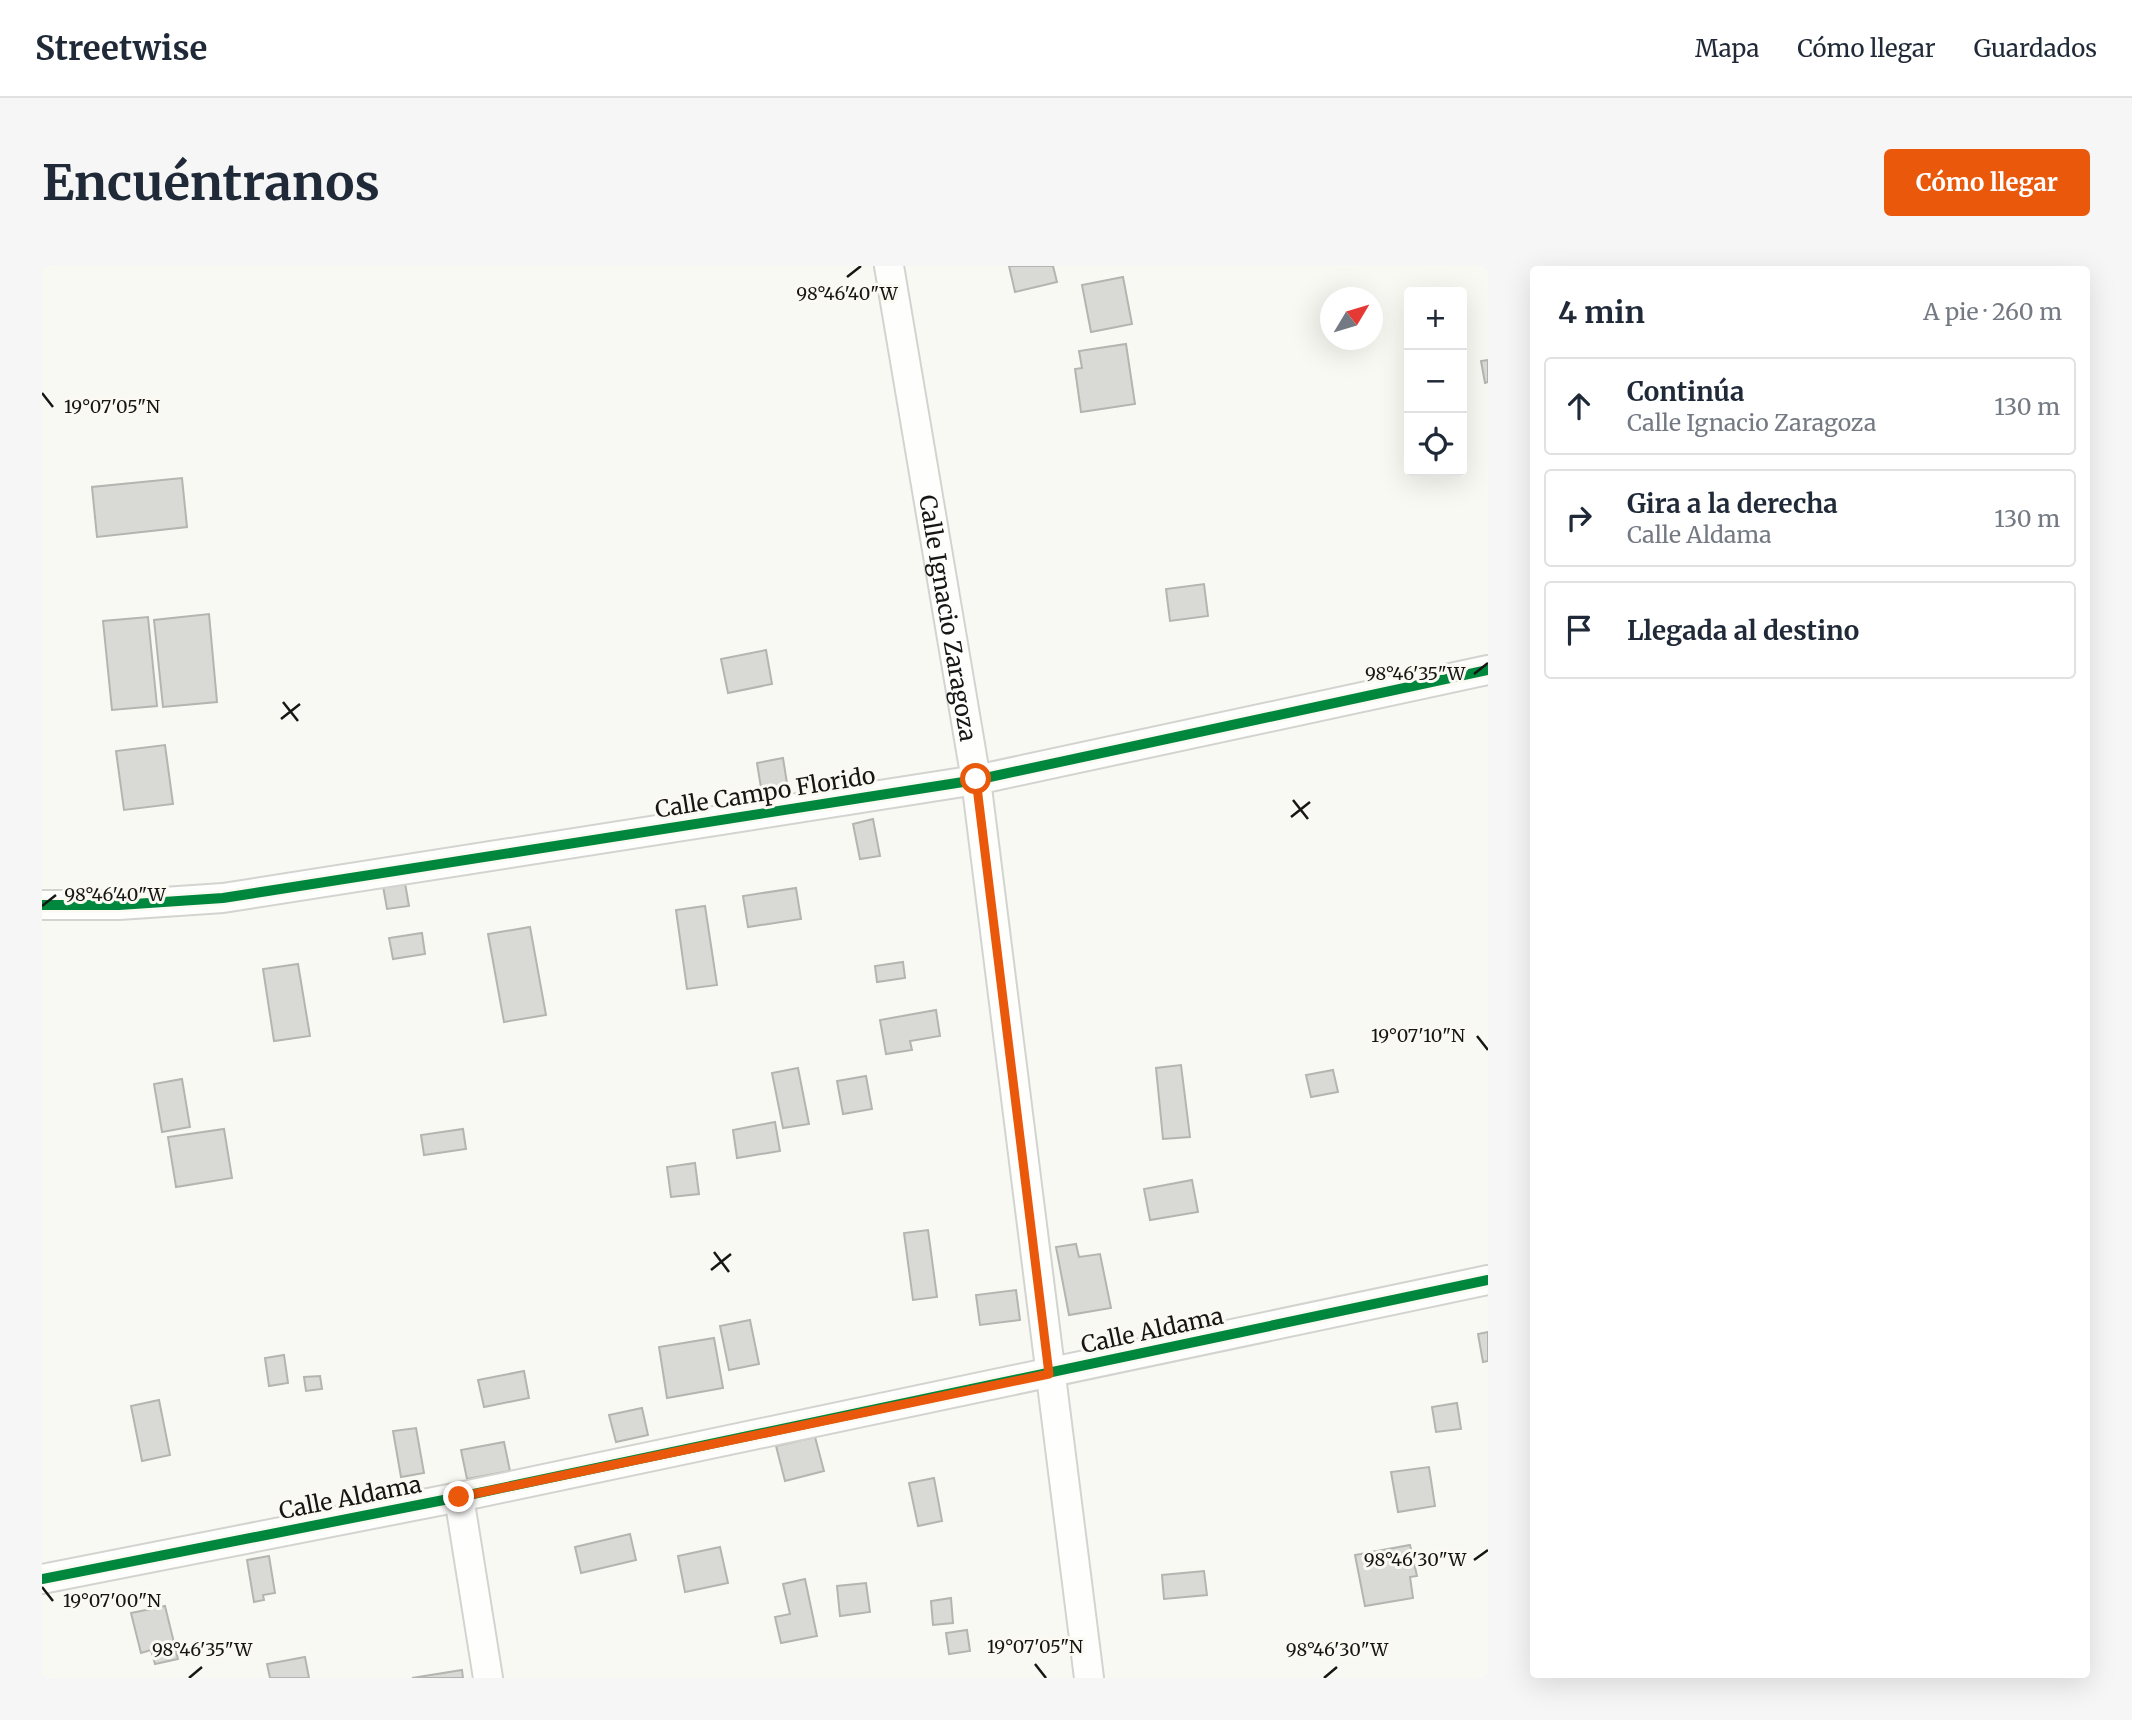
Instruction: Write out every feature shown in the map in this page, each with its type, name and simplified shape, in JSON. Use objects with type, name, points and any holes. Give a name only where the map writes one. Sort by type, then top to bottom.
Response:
[{"type":"street","name":"Calle Ignacio Zaragoza","points":[[890,266],[976,779],[1089,1678]]},
{"type":"street","name":"Calle Campo Florido","points":[[42,905],[119,905],[223,898],[976,779],[1488,670]]},
{"type":"street","name":"Calle Aldama","points":[[42,1579],[459,1497],[1488,1280]]},
{"type":"street","points":[[459,1497],[488,1678]]},
{"type":"building","points":[[1009,266],[1053,266],[1057,282],[1015,292]]},
{"type":"building","points":[[1123,277],[1132,324],[1091,332],[1082,285]]},
{"type":"building","points":[[1126,344],[1135,404],[1081,412],[1075,369],[1082,368],[1079,351]]},
{"type":"building","points":[[1488,360],[1488,382],[1485,383],[1481,361]]},
{"type":"building","points":[[182,478],[187,527],[97,537],[92,487]]},
{"type":"building","points":[[1204,584],[1208,616],[1170,621],[1166,589]]},
{"type":"building","points":[[209,614],[217,702],[163,707],[154,620]]},
{"type":"building","points":[[148,617],[157,706],[112,710],[103,621]]},
{"type":"building","points":[[766,650],[772,684],[728,693],[721,659]]},
{"type":"building","points":[[165,745],[173,804],[124,810],[116,751]]},
{"type":"building","points":[[783,758],[789,796],[763,800],[757,763]]},
{"type":"building","points":[[873,819],[880,856],[860,859],[853,824]]},
{"type":"building","points":[[405,883],[409,906],[387,909],[383,886]]},
{"type":"building","points":[[796,888],[801,919],[748,927],[743,896]]},
{"type":"building","points":[[705,906],[717,985],[687,989],[676,910]]},
{"type":"building","points":[[530,927],[546,1015],[504,1022],[488,934]]},
{"type":"building","points":[[422,933],[425,954],[393,959],[389,938]]},
{"type":"building","points":[[903,962],[905,978],[877,982],[875,966]]},
{"type":"building","points":[[298,964],[310,1036],[274,1041],[263,969]]},
{"type":"building","points":[[936,1010],[940,1036],[910,1041],[912,1050],[886,1054],[880,1020]]},
{"type":"building","points":[[1181,1065],[1190,1137],[1163,1139],[1156,1068]]},
{"type":"building","points":[[798,1068],[809,1124],[783,1128],[772,1073]]},
{"type":"building","points":[[1333,1070],[1338,1092],[1311,1097],[1306,1075]]},
{"type":"building","points":[[866,1076],[872,1109],[843,1114],[837,1081]]},
{"type":"building","points":[[182,1079],[190,1127],[162,1132],[154,1084]]},
{"type":"building","points":[[775,1122],[780,1151],[737,1158],[733,1130]]},
{"type":"building","points":[[224,1129],[232,1178],[176,1187],[168,1137]]},
{"type":"building","points":[[463,1129],[466,1149],[424,1155],[421,1135]]},
{"type":"building","points":[[695,1163],[699,1194],[671,1197],[667,1167]]},
{"type":"building","points":[[1192,1180],[1198,1212],[1150,1220],[1144,1189]]},
{"type":"building","points":[[928,1230],[937,1297],[913,1300],[904,1233]]},
{"type":"building","points":[[1076,1244],[1079,1257],[1100,1254],[1111,1308],[1069,1315],[1056,1247]]},
{"type":"building","points":[[1016,1290],[1020,1320],[980,1325],[976,1295]]},
{"type":"building","points":[[750,1320],[759,1364],[729,1370],[720,1326]]},
{"type":"building","points":[[1488,1332],[1488,1361],[1483,1362],[1478,1334]]},
{"type":"building","points":[[714,1338],[723,1388],[667,1398],[659,1347]]},
{"type":"building","points":[[284,1355],[288,1383],[269,1386],[265,1358]]},
{"type":"building","points":[[524,1371],[529,1398],[484,1407],[478,1380]]},
{"type":"building","points":[[320,1376],[322,1389],[306,1391],[304,1377]]},
{"type":"building","points":[[159,1400],[170,1455],[142,1461],[131,1406]]},
{"type":"building","points":[[1457,1403],[1461,1429],[1436,1432],[1432,1407]]},
{"type":"building","points":[[642,1408],[648,1435],[616,1442],[609,1415]]},
{"type":"building","points":[[416,1428],[424,1473],[401,1477],[393,1431]]},
{"type":"building","points":[[815,1437],[824,1471],[785,1481],[776,1446]]},
{"type":"building","points":[[504,1442],[510,1471],[467,1479],[461,1450]]},
{"type":"building","points":[[1429,1467],[1435,1506],[1398,1512],[1391,1472]]},
{"type":"building","points":[[934,1478],[942,1521],[918,1526],[909,1483]]},
{"type":"building","points":[[630,1534],[636,1560],[581,1573],[575,1547]]},
{"type":"building","points":[[1410,1545],[1417,1576],[1410,1577],[1413,1598],[1365,1606],[1355,1555]]},
{"type":"building","points":[[720,1547],[728,1583],[685,1592],[678,1556]]},
{"type":"building","points":[[269,1556],[275,1593],[263,1595],[264,1600],[254,1602],[247,1560]]},
{"type":"building","points":[[1204,1571],[1207,1595],[1164,1599],[1162,1575]]},
{"type":"building","points":[[805,1579],[817,1636],[781,1643],[775,1617],[790,1614],[783,1584]]},
{"type":"building","points":[[866,1583],[870,1612],[840,1616],[837,1586]]},
{"type":"building","points":[[951,1598],[953,1623],[933,1625],[931,1601]]},
{"type":"building","points":[[165,1606],[178,1659],[155,1664],[151,1650],[141,1653],[131,1613]]},
{"type":"building","points":[[967,1630],[970,1651],[949,1654],[946,1633]]},
{"type":"building","points":[[305,1657],[309,1678],[270,1678],[267,1664]]},
{"type":"building","points":[[462,1670],[463,1678],[412,1678]]},
{"type":"cycle path","points":[[42,905],[119,905],[223,898],[976,780],[1488,670]]},
{"type":"cycle path","points":[[42,1579],[459,1497],[1488,1280]]},
{"type":"route","points":[[459,1497],[1049,1374],[976,779]]}]
